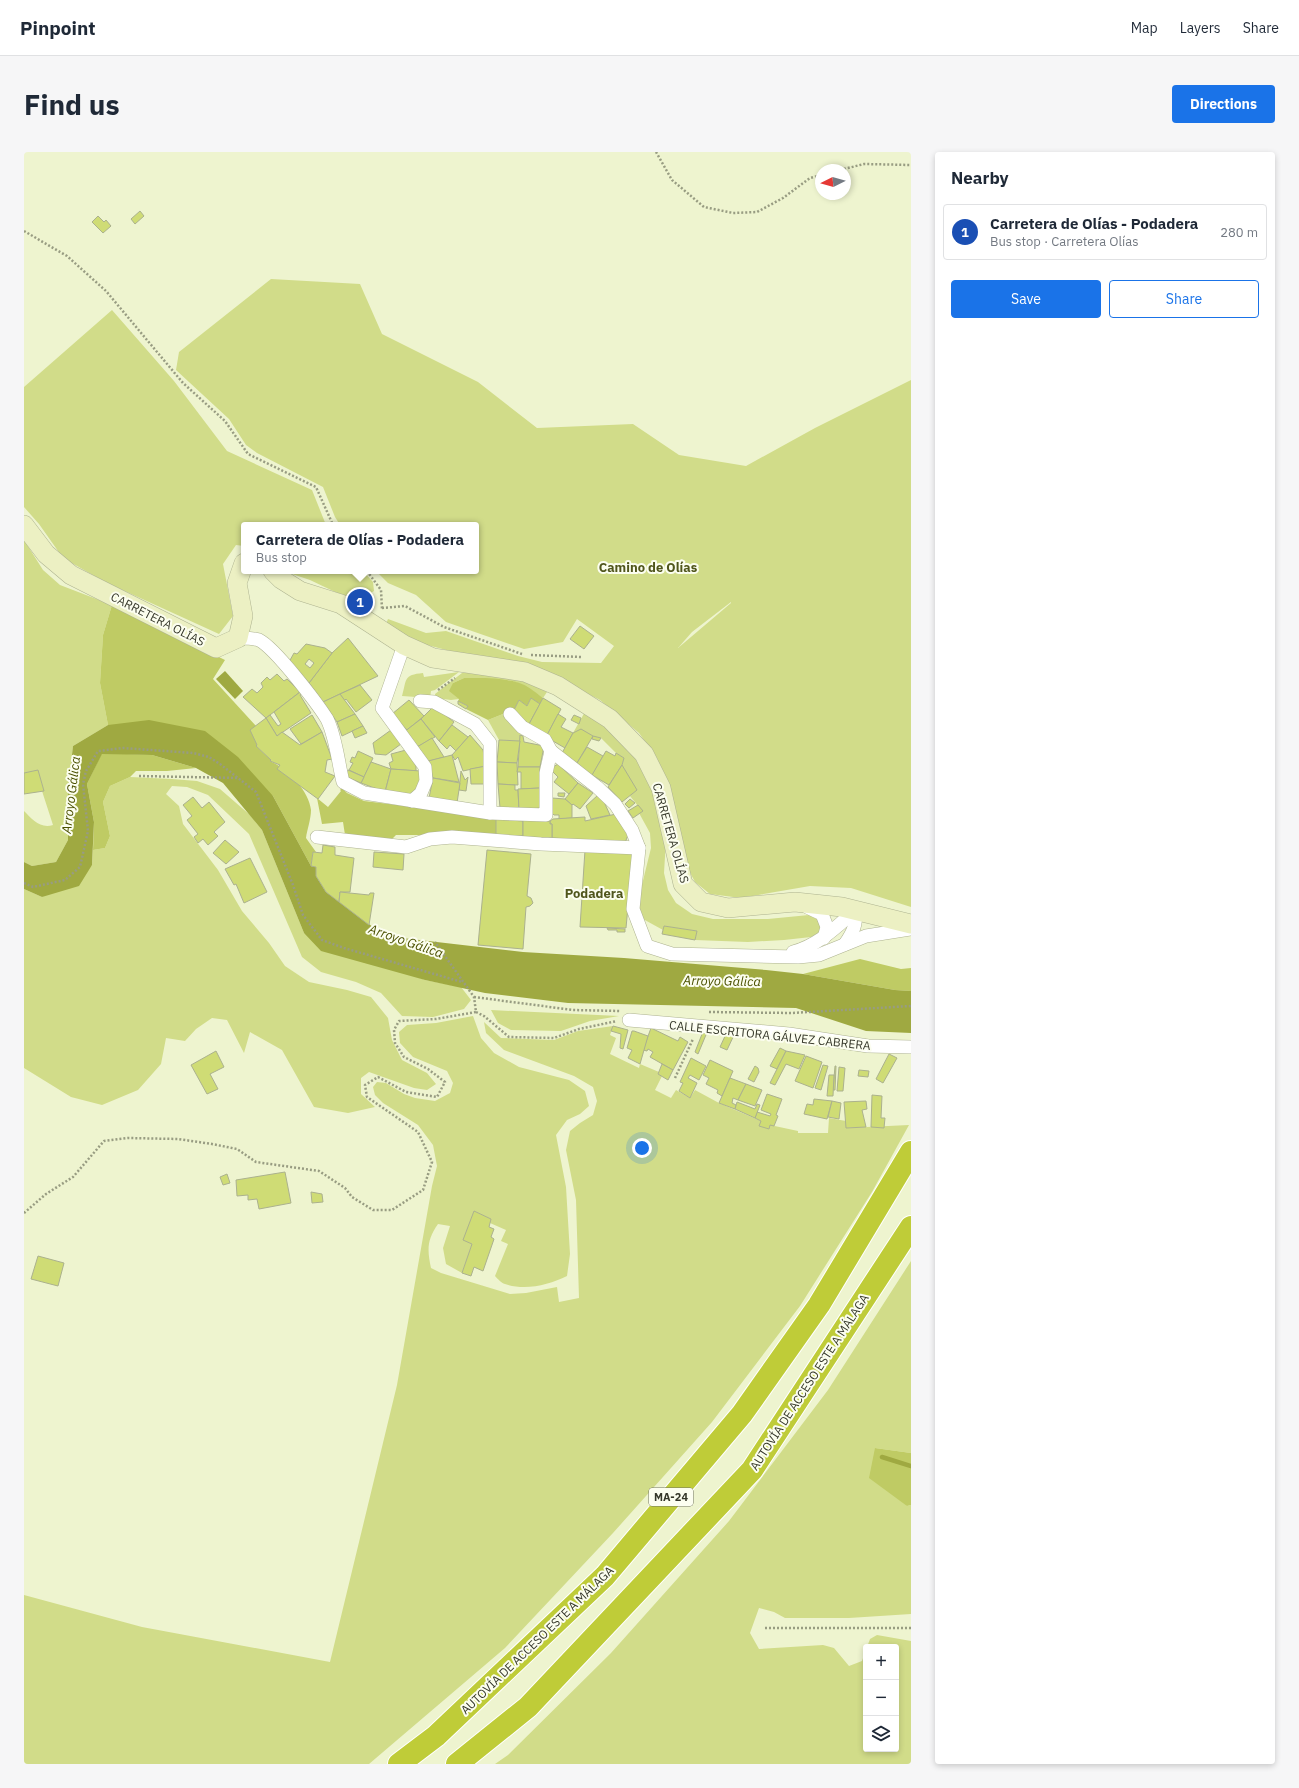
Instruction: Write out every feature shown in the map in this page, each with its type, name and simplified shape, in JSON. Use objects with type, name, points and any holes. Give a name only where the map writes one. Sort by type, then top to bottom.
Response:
[{"type":"highway","name":"AUTOVÍA DE ACCESO ESTE A MÁLAGA","points":[[399,1764],[436,1736],[605,1576],[742,1414],[819,1305],[911,1152]]},
{"type":"highway","name":"AUTOVÍA DE ACCESO ESTE A MÁLAGA","points":[[457,1764],[528,1707],[752,1470],[911,1227]]},
{"type":"main road","name":"CARRETERA OLÍAS","points":[[24,526],[46,554],[71,575],[216,648],[238,638]]},
{"type":"main road","points":[[238,638],[243,616],[237,583],[241,572]]},
{"type":"main road","name":"CARRETERA OLÍAS","points":[[276,574],[300,591],[341,604],[404,645],[433,658],[469,662],[525,672],[558,686],[610,719],[644,754],[661,788],[683,884],[701,902],[728,908],[795,902],[856,910],[911,924]]},
{"type":"street","points":[[238,638],[259,640],[273,651],[303,686],[327,720],[332,734],[343,782],[364,793],[490,813],[546,815],[546,773],[551,751]]},
{"type":"street","points":[[404,645],[382,708],[425,767],[426,781],[421,793],[412,801]]},
{"type":"street","points":[[420,701],[434,702],[475,724],[490,743],[490,813]]},
{"type":"street","points":[[510,714],[522,727],[545,740],[551,751],[597,787],[615,804],[632,830],[639,848],[633,909],[647,946],[672,954],[798,957],[819,955],[866,936],[911,929]]},
{"type":"street","points":[[317,837],[406,848],[430,839],[452,837],[541,844],[639,848]]},
{"type":"street","points":[[795,902],[822,914],[827,927],[824,938]]},
{"type":"street","points":[[778,956],[806,948],[824,938],[856,910]]},
{"type":"street","points":[[845,944],[853,933],[856,923],[856,910]]},
{"type":"street","name":"CALLE ESCRITORA GÁLVEZ CABRERA","points":[[629,1020],[789,1034],[868,1046],[911,1047]]},
{"type":"path","points":[[656,152],[672,180],[704,207],[733,213],[757,212],[783,198],[810,178],[815,177]]},
{"type":"path","points":[[851,167],[864,164],[911,165]]},
{"type":"path","points":[[24,231],[67,256],[106,291],[183,383],[225,421],[248,454],[316,487],[332,522]]},
{"type":"path","points":[[369,574],[381,590],[382,608],[377,626]]},
{"type":"path","points":[[382,608],[405,606],[444,627],[527,655],[582,657]]},
{"type":"path","points":[[434,702],[433,694],[460,673],[469,662]]},
{"type":"path","points":[[24,883],[33,887],[64,880],[80,867],[88,831],[83,784],[86,771],[98,751],[123,748],[193,753],[209,757],[256,792],[277,843],[303,916],[322,940],[344,948],[463,982]]},
{"type":"path","points":[[138,776],[238,778]]},
{"type":"path","points":[[435,942],[474,997],[476,1012]]},
{"type":"path","points":[[808,1012],[911,1006]]},
{"type":"path","points":[[24,1213],[46,1194],[73,1177],[104,1141],[128,1138],[178,1139],[212,1144],[237,1149],[256,1162],[319,1171],[346,1188],[352,1198],[373,1210],[392,1210],[423,1190],[432,1162],[418,1132],[367,1097],[365,1085],[378,1077],[406,1092],[437,1097],[446,1082],[428,1069],[404,1057],[395,1043],[394,1030],[399,1021],[436,1019],[476,1012],[484,1016],[509,1037],[554,1038],[579,1029],[629,1020]]},
{"type":"path","points":[[675,1078],[699,1026]]},
{"type":"path","points":[[765,1628],[911,1628]]},
{"type":"shaded area","points":[[271,279],[360,284],[382,334],[478,382],[537,428],[633,424],[679,455],[746,466],[815,428],[911,380],[911,907],[851,888],[810,886],[741,898],[710,894],[695,882],[685,863],[657,758],[639,733],[600,700],[561,680],[412,641],[386,624],[388,619],[426,633],[446,631],[518,656],[542,662],[601,663],[614,646],[577,619],[563,642],[524,649],[446,622],[416,595],[388,583],[379,574],[479,574],[479,522],[338,522],[323,487],[257,453],[246,445],[229,419],[176,370],[179,352]],"holes":[[[731,602],[731,603],[678,648],[692,632]]]},
{"type":"shaded area","points":[[112,310],[174,381],[227,451],[312,490],[325,522],[241,522],[241,546],[236,545],[223,564],[233,616],[219,634],[105,582],[63,558],[39,524],[24,507],[24,387]]},
{"type":"shaded area","points":[[24,540],[43,570],[60,585],[112,605],[103,635],[100,683],[108,725],[73,746],[68,789],[68,840],[56,862],[32,866],[24,862],[24,811],[33,820],[44,826],[53,825],[42,791],[44,791],[38,771],[24,773]]},
{"type":"shaded area","points":[[292,574],[366,574],[373,582],[374,591],[364,597],[352,600],[310,580]]},
{"type":"shaded area","points":[[112,605],[225,660],[213,679],[256,726],[257,747],[271,760],[270,761],[284,769],[302,788],[306,795],[311,813],[306,838],[316,852],[313,852],[311,866],[273,796],[108,725],[100,683],[103,635]]},
{"type":"shaded area","points":[[459,672],[435,690],[431,691],[430,698],[402,696],[407,679],[412,675],[423,673],[424,677]]},
{"type":"shaded area","points":[[462,673],[514,674],[547,692],[543,698],[523,685],[509,680],[464,678],[453,683],[459,699],[451,700],[435,698],[435,694]]},
{"type":"shaded area","points":[[464,678],[494,678],[508,680],[528,687],[543,698],[540,704],[531,698],[527,706],[519,700],[513,712],[504,712],[503,714],[488,720],[466,709],[468,706],[458,701],[459,699],[449,691],[453,683]]},
{"type":"shaded area","points":[[586,710],[601,719],[649,773],[666,840],[664,873],[668,890],[676,903],[692,914],[713,919],[768,919],[809,915],[817,916],[822,931],[811,937],[784,940],[748,942],[695,940],[697,931],[664,926],[663,930],[643,919],[637,905],[651,848],[650,833],[639,813],[642,811],[630,796],[636,790],[622,765],[624,758],[616,753],[601,738],[573,733]]},
{"type":"shaded area","points":[[503,714],[510,718],[521,731],[520,741],[499,740],[488,720]]},
{"type":"shaded area","points":[[102,753],[152,755],[196,768],[167,771],[136,771],[130,777],[110,786],[103,802],[110,836],[105,848],[93,850],[94,822],[87,784]]},
{"type":"shaded area","points":[[130,777],[197,781],[220,789],[250,815],[262,830],[304,933],[425,980],[461,987],[471,1000],[464,1009],[433,1017],[402,1016],[381,993],[356,982],[321,972],[302,957],[249,834],[208,795],[187,787],[172,786],[166,794],[179,806],[183,824],[218,870],[242,911],[269,943],[285,966],[309,982],[371,997],[388,1018],[392,1040],[402,1060],[427,1073],[436,1084],[427,1090],[414,1088],[369,1072],[361,1078],[361,1094],[375,1107],[348,1113],[314,1107],[282,1050],[250,1032],[244,1053],[227,1020],[212,1018],[196,1029],[185,1041],[166,1038],[161,1064],[138,1090],[102,1105],[71,1097],[24,1068],[24,889],[42,897],[92,865],[93,850],[105,848],[110,836],[103,802],[110,786]]},
{"type":"shaded area","points":[[342,788],[347,793],[364,801],[496,817],[496,836],[431,832],[423,835],[396,835],[389,842],[345,835],[343,822],[322,824],[317,798],[328,807]]},
{"type":"shaded area","points":[[860,959],[901,969],[911,968],[911,991],[895,990],[803,974]]},
{"type":"shaded area","points":[[491,1010],[619,1016],[590,1021],[561,1031],[511,1030],[498,1023]]},
{"type":"shaded area","points":[[473,1016],[481,1038],[494,1053],[519,1067],[569,1080],[585,1091],[589,1106],[580,1114],[567,1120],[556,1135],[566,1187],[570,1254],[567,1276],[553,1282],[529,1287],[513,1286],[502,1283],[495,1276],[508,1244],[501,1241],[506,1230],[490,1223],[491,1219],[474,1211],[464,1240],[472,1244],[462,1273],[446,1264],[443,1248],[450,1226],[438,1224],[432,1235],[429,1245],[431,1268],[441,1273],[510,1294],[526,1293],[557,1287],[559,1302],[579,1298],[576,1200],[566,1150],[570,1131],[593,1115],[597,1101],[593,1087],[574,1076],[504,1050],[486,1033],[484,1022],[501,1038],[554,1040],[578,1031],[613,1026],[610,1035],[616,1038],[610,1054],[639,1068],[640,1064],[659,1072],[658,1074],[662,1076],[655,1090],[671,1098],[676,1090],[690,1098],[695,1090],[719,1103],[761,1121],[759,1126],[769,1129],[770,1125],[798,1131],[798,1133],[828,1133],[829,1118],[846,1121],[846,1128],[909,1125],[872,1192],[800,1306],[712,1422],[613,1533],[505,1648],[369,1764],[24,1764],[24,1595],[142,1627],[330,1662],[397,1385],[432,1186],[437,1166],[433,1145],[418,1125],[383,1103],[375,1095],[373,1087],[377,1082],[386,1083],[404,1094],[415,1098],[435,1101],[450,1093],[453,1083],[447,1071],[413,1057],[400,1043],[399,1032],[407,1025],[436,1023]]},
{"type":"shaded area","points":[[911,1261],[911,1453],[875,1448],[907,1506],[911,1505],[911,1614],[849,1618],[785,1618],[774,1612],[759,1608],[750,1633],[759,1649],[823,1645],[834,1648],[849,1666],[862,1661],[863,1658],[863,1752],[899,1752],[899,1644],[868,1644],[870,1639],[877,1635],[911,1641],[911,1764],[495,1764],[508,1755],[611,1653],[729,1521],[828,1390]]},
{"type":"shaded area","points":[[875,1448],[911,1453],[911,1505],[907,1506],[869,1478]]},
{"type":"water","points":[[225,671],[243,691],[235,699],[216,679]]},
{"type":"water","name":"Arroyo Gálica","points":[[149,720],[205,731],[238,757],[273,796],[311,866],[316,867],[316,876],[326,892],[385,936],[523,952],[624,958],[766,970],[803,974],[895,990],[911,991],[911,1033],[866,1031],[796,1008],[568,1003],[485,993],[425,980],[321,951],[304,933],[262,830],[223,783],[196,768],[152,755],[102,754],[87,784],[94,822],[92,865],[79,886],[42,897],[24,889],[24,862],[32,866],[56,862],[68,840],[68,789],[73,746],[108,725]]},
{"type":"building","points":[[140,211],[144,216],[135,224],[131,219]]},
{"type":"building","points":[[98,216],[104,222],[106,220],[111,226],[103,233],[92,222]]},
{"type":"building","points":[[580,626],[594,636],[584,649],[570,639]]},
{"type":"building","points":[[348,638],[378,676],[323,702],[309,683],[332,653]]},
{"type":"building","points":[[306,644],[325,648],[332,653],[309,683],[289,662],[294,653],[297,654]],"holes":[[[309,659],[314,663],[310,668],[305,664]]]},
{"type":"building","points":[[277,674],[284,681],[287,679],[300,692],[266,718],[243,697],[252,689],[257,693],[263,687],[261,683],[267,677],[270,680]]},
{"type":"building","points":[[360,685],[372,700],[356,712],[346,699],[344,701],[340,694]]},
{"type":"building","points":[[300,692],[302,694],[300,695],[311,713],[277,736],[266,718],[270,715],[278,726],[281,724],[274,712]]},
{"type":"building","points":[[340,694],[355,714],[337,722],[323,702]]},
{"type":"building","points":[[531,698],[540,704],[529,724],[513,712],[519,700],[527,706]]},
{"type":"building","points":[[543,698],[561,709],[546,737],[528,726]]},
{"type":"building","points":[[409,700],[424,716],[407,730],[392,714]]},
{"type":"building","points":[[458,701],[468,706],[466,709],[458,704]]},
{"type":"building","points":[[434,706],[454,722],[439,741],[421,719]]},
{"type":"building","points":[[355,714],[363,726],[342,736],[337,722]]},
{"type":"building","points":[[558,714],[566,719],[561,727],[573,733],[565,748],[546,737]]},
{"type":"building","points":[[312,715],[322,732],[301,744],[290,729]]},
{"type":"building","points":[[574,715],[581,718],[579,724],[571,720]]},
{"type":"building","points":[[266,718],[277,736],[282,732],[300,745],[322,732],[332,759],[327,760],[325,772],[335,776],[318,799],[277,769],[280,765],[270,761],[271,760],[256,746],[257,745],[250,730]]},
{"type":"building","points":[[421,719],[435,737],[417,747],[404,732]]},
{"type":"building","points":[[452,725],[468,737],[456,751],[450,745],[447,749],[439,741]]},
{"type":"building","points":[[363,726],[367,733],[355,738],[352,731]]},
{"type":"building","points":[[581,729],[593,736],[577,763],[562,753],[573,733]]},
{"type":"building","points":[[391,730],[401,744],[386,755],[375,754],[373,743]]},
{"type":"building","points":[[470,735],[483,750],[486,766],[463,771],[458,757],[455,760],[452,755]]},
{"type":"building","points":[[520,735],[523,736],[524,742],[544,746],[540,767],[518,767]]},
{"type":"building","points":[[593,736],[601,738],[599,741],[592,739]]},
{"type":"building","points":[[432,738],[444,757],[426,762],[417,747]]},
{"type":"building","points":[[499,740],[520,741],[517,763],[497,762]]},
{"type":"building","points":[[587,747],[603,756],[592,776],[577,763]]},
{"type":"building","points":[[406,750],[416,766],[416,771],[391,769],[389,763],[393,761],[391,754]]},
{"type":"building","points":[[358,751],[373,758],[364,777],[349,770],[353,763],[350,762],[352,757],[355,758]]},
{"type":"building","points":[[606,751],[615,756],[616,753],[624,758],[622,765],[609,785],[592,775]]},
{"type":"building","points":[[452,755],[459,782],[433,778],[428,761]]},
{"type":"building","points":[[371,762],[391,769],[385,792],[361,783]]},
{"type":"building","points":[[497,762],[517,763],[518,785],[498,784]]},
{"type":"building","points":[[558,764],[578,783],[569,794],[554,782],[558,777],[552,771],[553,767]]},
{"type":"building","points":[[622,765],[637,790],[622,802],[608,787]]},
{"type":"building","points":[[486,766],[486,784],[471,784],[470,769]]},
{"type":"building","points":[[518,767],[540,767],[540,788],[521,789],[521,772],[517,772]]},
{"type":"building","points":[[391,769],[421,771],[421,782],[417,789],[410,794],[385,792]]},
{"type":"building","points":[[38,770],[44,791],[24,794],[24,773]]},
{"type":"building","points":[[348,770],[364,777],[361,783],[349,778],[346,774]]},
{"type":"building","points":[[461,771],[465,780],[468,777],[466,791],[459,790]]},
{"type":"building","points":[[433,778],[460,783],[457,803],[429,798]]},
{"type":"building","points":[[578,783],[593,793],[580,809],[565,799]]},
{"type":"building","points":[[498,784],[515,785],[515,790],[518,790],[519,810],[500,808]]},
{"type":"building","points":[[540,788],[540,808],[519,810],[518,789]]},
{"type":"building","points":[[558,793],[565,793],[564,797],[558,796]]},
{"type":"building","points":[[598,795],[606,801],[605,804],[610,815],[591,819],[586,806]]},
{"type":"building","points":[[193,797],[202,808],[209,802],[225,822],[214,832],[218,836],[208,845],[203,839],[198,843],[194,837],[198,834],[187,820],[192,816],[183,805]]},
{"type":"building","points":[[552,798],[565,799],[572,805],[572,818],[559,819],[559,815],[554,815],[551,812]]},
{"type":"building","points":[[630,799],[635,803],[629,808],[625,804]]},
{"type":"building","points":[[638,805],[643,811],[633,818],[628,811]]},
{"type":"building","points":[[616,814],[628,835],[625,843],[552,838],[552,824],[550,824],[550,821],[553,819],[585,817],[585,821]]},
{"type":"building","points":[[496,819],[523,821],[523,836],[496,836]]},
{"type":"building","points":[[523,820],[550,821],[550,824],[552,824],[552,838],[523,837]]},
{"type":"building","points":[[225,840],[239,852],[226,864],[213,853]]},
{"type":"building","points":[[323,845],[335,847],[335,855],[354,858],[350,892],[340,892],[339,902],[326,892],[316,876],[316,867],[311,866],[313,852],[322,853]]},
{"type":"building","points":[[487,850],[531,854],[527,896],[531,898],[533,903],[526,907],[523,949],[478,945]]},
{"type":"building","points":[[585,850],[633,852],[626,928],[580,927]]},
{"type":"building","points":[[374,852],[404,854],[403,870],[373,867]]},
{"type":"building","points":[[250,858],[267,892],[244,903],[236,884],[234,885],[225,869]]},
{"type":"building","points":[[340,892],[369,895],[370,893],[374,893],[369,925],[339,902]]},
{"type":"building","points":[[664,926],[697,931],[695,940],[662,934]]},
{"type":"building","points":[[607,928],[625,929],[625,932],[608,930]]},
{"type":"building","points":[[613,1026],[628,1030],[623,1049],[620,1048],[621,1034],[611,1031]]},
{"type":"building","points":[[651,1028],[678,1041],[680,1037],[688,1042],[673,1070],[650,1057],[653,1052],[648,1049],[647,1051],[643,1050]]},
{"type":"building","points":[[704,1029],[708,1030],[698,1054],[695,1052]]},
{"type":"building","points":[[632,1031],[648,1036],[640,1064],[628,1058],[632,1050],[627,1048]]},
{"type":"building","points":[[726,1034],[734,1035],[727,1050],[720,1047]]},
{"type":"building","points":[[780,1048],[786,1051],[777,1069],[770,1066]]},
{"type":"building","points":[[216,1051],[224,1067],[210,1074],[218,1089],[207,1094],[191,1065]]},
{"type":"building","points":[[786,1051],[805,1055],[799,1069],[786,1064],[775,1085],[770,1083]]},
{"type":"building","points":[[889,1054],[897,1058],[883,1083],[876,1079]]},
{"type":"building","points":[[806,1056],[822,1062],[813,1088],[795,1081]]},
{"type":"building","points":[[691,1058],[706,1066],[699,1080],[690,1075],[688,1078],[697,1083],[690,1098],[679,1091],[683,1083],[680,1082]]},
{"type":"building","points":[[710,1060],[733,1071],[722,1096],[717,1093],[718,1090],[706,1084],[709,1078],[703,1075]]},
{"type":"building","points":[[662,1064],[673,1070],[668,1080],[658,1074]]},
{"type":"building","points":[[823,1065],[828,1066],[821,1090],[815,1088]]},
{"type":"building","points":[[755,1066],[758,1068],[759,1072],[754,1082],[748,1079]]},
{"type":"building","points":[[835,1066],[835,1090],[833,1090]]},
{"type":"building","points":[[839,1067],[845,1068],[843,1091],[837,1091]]},
{"type":"building","points":[[859,1070],[869,1071],[868,1077],[858,1076]]},
{"type":"building","points":[[829,1075],[834,1075],[833,1096],[827,1096]]},
{"type":"building","points":[[730,1078],[746,1084],[738,1100],[733,1098],[732,1103],[736,1105],[735,1109],[719,1103]]},
{"type":"building","points":[[746,1084],[762,1090],[755,1106],[738,1100]]},
{"type":"building","points":[[767,1094],[782,1099],[776,1115],[778,1116],[774,1126],[770,1125],[769,1129],[759,1126],[761,1121],[755,1118],[757,1112],[770,1116],[771,1114],[761,1110]]},
{"type":"building","points":[[872,1095],[882,1096],[881,1118],[885,1118],[884,1128],[871,1127]]},
{"type":"building","points":[[814,1099],[832,1101],[827,1119],[804,1114],[807,1104],[813,1105]]},
{"type":"building","points":[[832,1101],[841,1103],[839,1119],[828,1117]]},
{"type":"building","points":[[866,1101],[867,1109],[862,1110],[866,1127],[846,1128],[844,1102]]},
{"type":"building","points":[[737,1102],[755,1109],[757,1104],[760,1105],[755,1118],[735,1109]]},
{"type":"building","points":[[285,1172],[291,1203],[259,1209],[257,1199],[248,1200],[248,1195],[237,1196],[236,1180]]},
{"type":"building","points":[[227,1174],[230,1183],[223,1185],[220,1177]]},
{"type":"building","points":[[311,1192],[322,1194],[323,1202],[312,1203]]},
{"type":"building","points":[[474,1211],[491,1219],[489,1227],[494,1229],[491,1237],[494,1239],[483,1271],[474,1267],[471,1276],[462,1273],[472,1244],[463,1240]]},
{"type":"building","points":[[38,1256],[64,1263],[58,1286],[31,1279]]},
{"type":"waterway","points":[[882,1457],[911,1466]]},
{"type":"place","name":"Carretera de Olías - Podadera","points":[[360,602]]},
{"type":"district","name":"Camino de Olías","points":[[648,567]]},
{"type":"district","name":"Podadera","points":[[594,893]]}]
